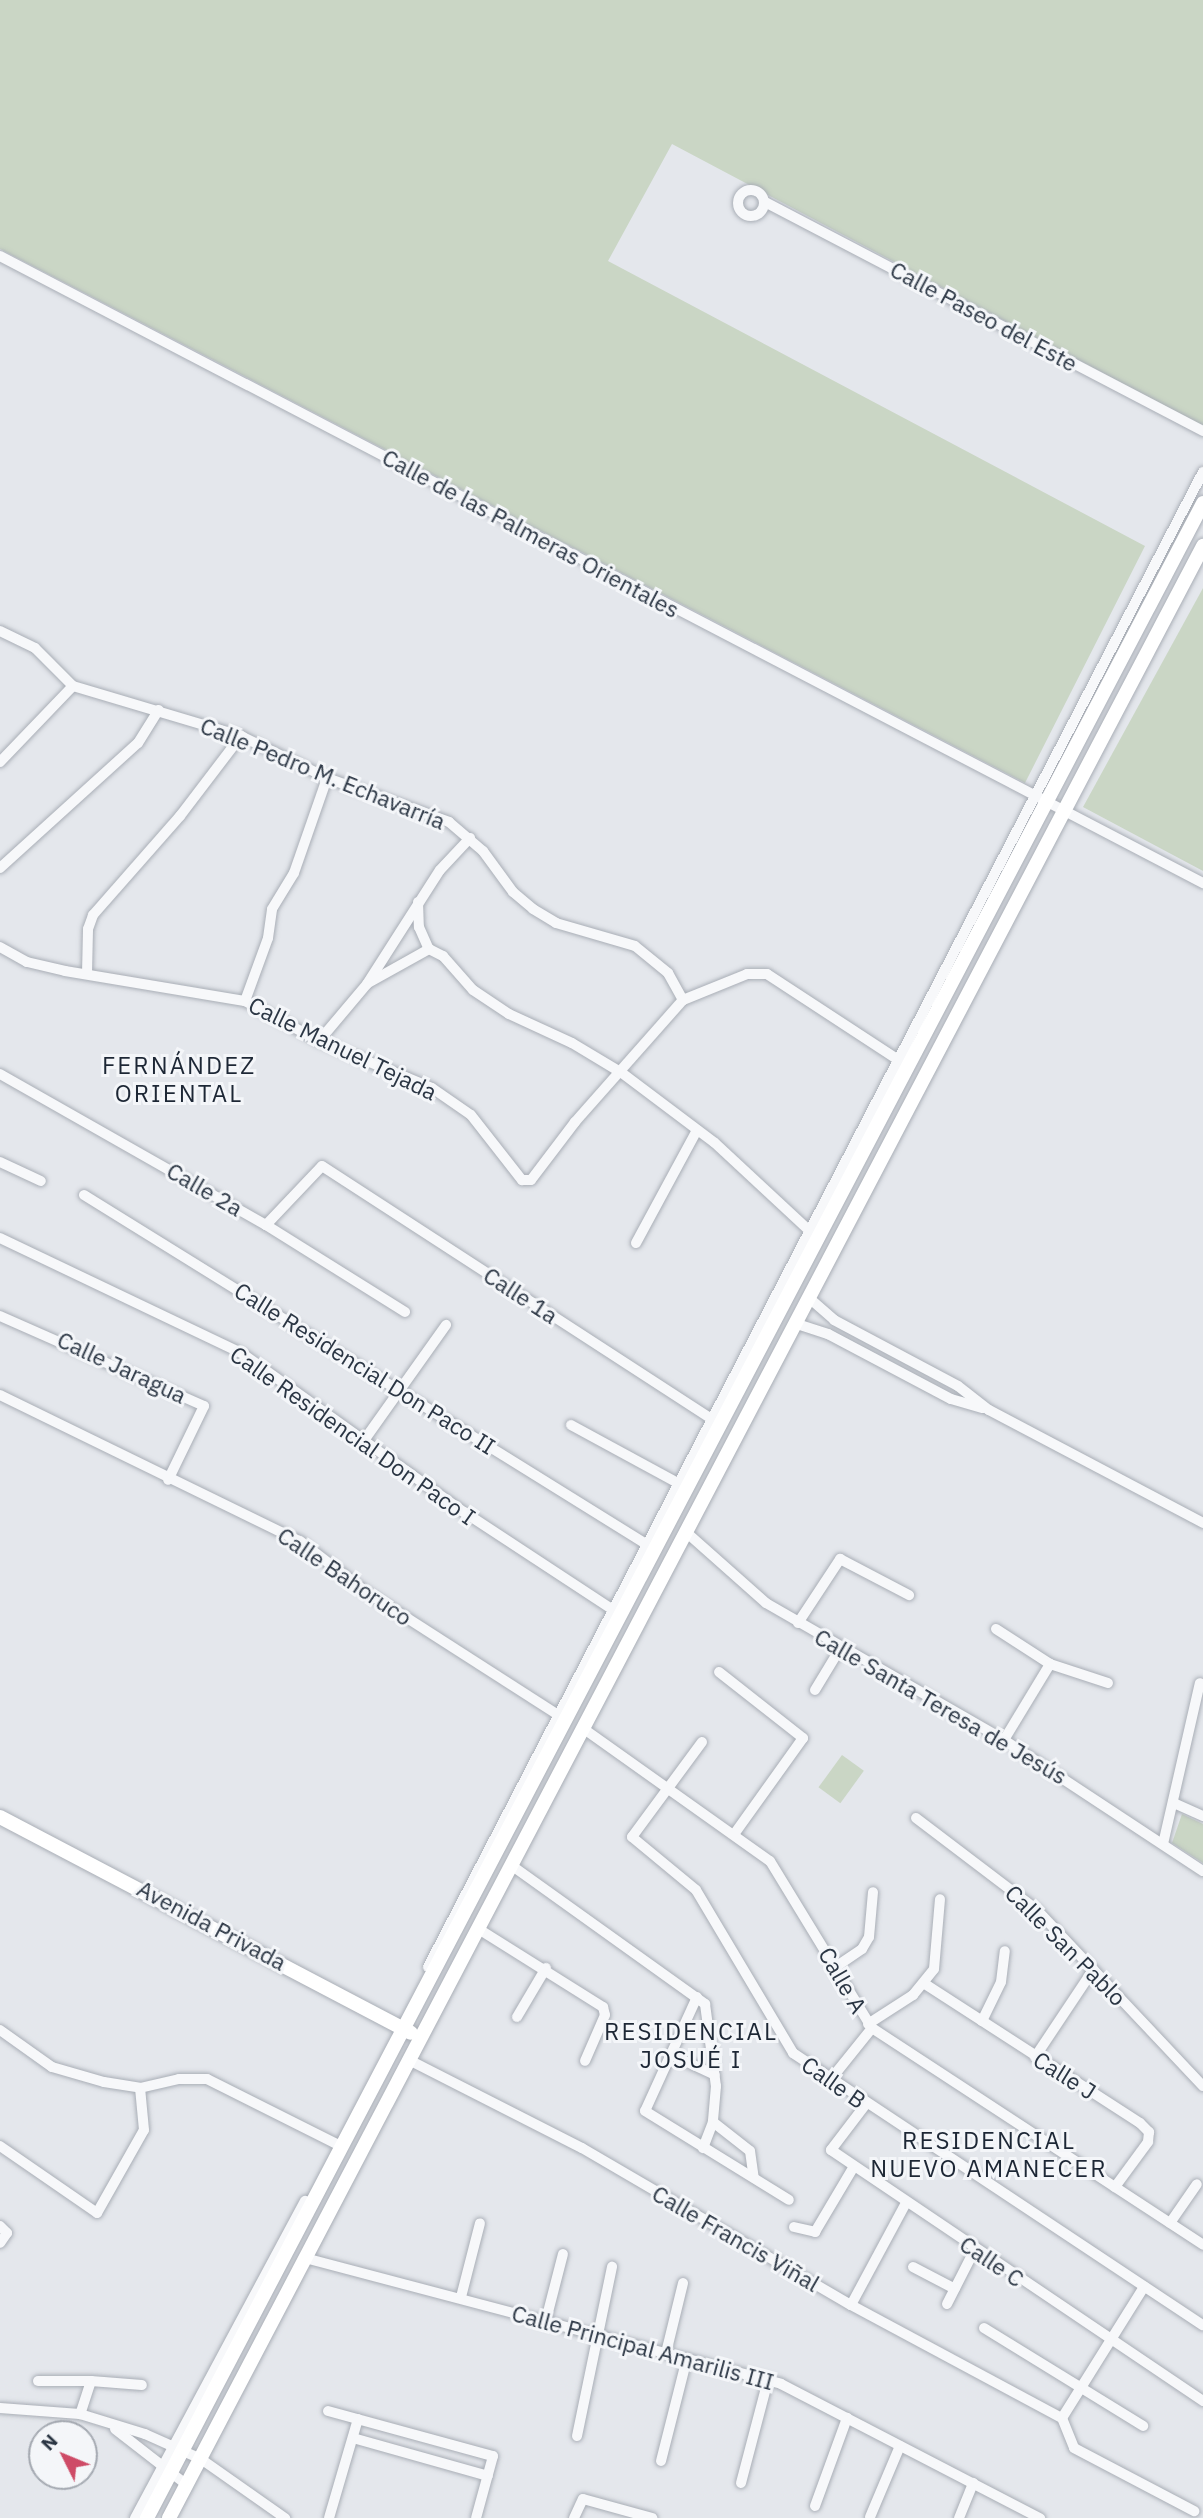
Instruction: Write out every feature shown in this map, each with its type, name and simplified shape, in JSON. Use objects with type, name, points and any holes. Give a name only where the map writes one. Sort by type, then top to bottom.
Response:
[{"type":"main road","points":[[147,2518],[167,2470],[402,2028],[813,1234],[1040,801],[1203,503]]},
{"type":"main road","points":[[169,2518],[1203,546]]},
{"type":"main road","name":"Avenida Privada","points":[[0,1817],[421,2038]]},
{"type":"street","name":"Calle Paseo del Este","points":[[765,202],[1203,431]]},
{"type":"street","name":"Calle de las Palmeras Orientales","points":[[0,256],[1040,801],[1203,883]]},
{"type":"street","points":[[1040,801],[1203,472]]},
{"type":"street","points":[[0,646],[5,634]]},
{"type":"street","name":"Calle Pedro M. Echavarría","points":[[5,634],[35,648],[73,685],[241,736],[327,778],[449,822],[470,838],[513,892],[533,909],[556,923],[635,946],[668,972],[683,1000]]},
{"type":"street","points":[[0,762],[73,685]]},
{"type":"street","points":[[0,868],[138,743],[159,710]]},
{"type":"street","points":[[86,974],[88,929],[93,915],[180,816],[241,736]]},
{"type":"street","points":[[245,1001],[268,938],[272,909],[294,873],[327,778]]},
{"type":"street","points":[[319,1041],[367,984],[418,902],[470,838]]},
{"type":"street","points":[[418,902],[419,927],[429,949],[443,956],[473,990],[509,1014],[572,1043],[622,1073],[697,1130],[813,1234]]},
{"type":"street","name":"Calle Manuel Tejada","points":[[0,947],[27,962],[245,1001],[319,1041],[432,1088],[471,1115],[514,1175],[531,1180],[575,1122],[622,1073]]},
{"type":"street","points":[[367,984],[429,949]]},
{"type":"street","points":[[622,1073],[683,1000],[747,974],[767,974],[903,1063]]},
{"type":"street","name":"Calle 2a","points":[[0,1074],[266,1225],[405,1312]]},
{"type":"street","points":[[636,1243],[697,1130]]},
{"type":"street","points":[[0,1162],[41,1181]]},
{"type":"street","name":"Calle 1a","points":[[266,1225],[322,1166],[715,1422]]},
{"type":"street","name":"Calle Residencial Don Paco II","points":[[83,1195],[178,1250],[307,1336],[400,1389],[646,1544]]},
{"type":"street","name":"Calle Residencial Don Paco I","points":[[0,1238],[243,1354],[464,1512],[616,1612]]},
{"type":"street","points":[[808,1297],[834,1320],[958,1385],[989,1410],[1203,1523]]},
{"type":"street","name":"Calle Jaragua","points":[[0,1316],[204,1405],[168,1480]]},
{"type":"street","points":[[794,1323],[828,1334],[951,1399],[989,1410]]},
{"type":"street","points":[[365,1439],[446,1325]]},
{"type":"street","points":[[951,1399],[958,1385]]},
{"type":"street","name":"Calle Bahoruco","points":[[0,1395],[168,1480],[300,1541],[365,1591],[562,1717]]},
{"type":"street","points":[[616,1612],[646,1544],[678,1483],[715,1422]]},
{"type":"street","points":[[571,1425],[678,1483]]},
{"type":"street","name":"Calle Santa Teresa de Jesús","points":[[686,1532],[766,1603],[1004,1740],[1203,1871]]},
{"type":"street","points":[[798,1623],[840,1559],[909,1595]]},
{"type":"street","points":[[996,1629],[1050,1664],[1108,1683]]},
{"type":"street","points":[[815,1690],[841,1647]]},
{"type":"street","points":[[1004,1740],[1050,1664]]},
{"type":"street","points":[[719,1672],[803,1738],[735,1833]]},
{"type":"street","points":[[1163,1844],[1198,1730],[1200,1683]]},
{"type":"street","name":"Calle A","points":[[584,1728],[668,1785],[770,1861],[837,1966],[870,2026],[1203,2245]]},
{"type":"street","name":"Calle B","points":[[702,1742],[632,1837],[696,1890],[793,2053],[866,2104],[1203,2325]]},
{"type":"street","points":[[1176,1804],[1203,1816]]},
{"type":"street","name":"Calle San Pablo","points":[[916,1818],[1009,1886],[1203,2086]]},
{"type":"street","points":[[511,1865],[698,1997],[707,2008],[715,2075],[713,2122],[703,2148]]},
{"type":"street","points":[[837,1966],[862,1949],[869,1937],[873,1892]]},
{"type":"street","points":[[831,2079],[870,2026],[925,1984],[938,1953],[940,1899]]},
{"type":"street","points":[[477,1928],[546,1968],[605,2010],[584,2061]]},
{"type":"street","points":[[982,2021],[1001,1982],[1005,1951]]},
{"type":"street","points":[[517,2017],[546,1968]]},
{"type":"street","points":[[1035,2057],[1093,1970]]},
{"type":"street","name":"Calle J","points":[[925,1984],[1149,2132],[1148,2142],[1115,2187]]},
{"type":"street","points":[[698,1997],[645,2111],[789,2200]]},
{"type":"street","points":[[178,2449],[337,2144],[402,2028]]},
{"type":"street","points":[[0,2030],[52,2067],[140,2088],[179,2078],[207,2079],[337,2144]]},
{"type":"street","points":[[672,2055],[715,2075]]},
{"type":"street","name":"Calle Francis Viñal","points":[[409,2060],[582,2148],[851,2305],[1062,2418]]},
{"type":"street","points":[[0,2146],[93,2214],[97,2213],[144,2130],[140,2088]]},
{"type":"street","name":"Calle C","points":[[866,2104],[831,2146],[831,2150],[853,2168],[1203,2401]]},
{"type":"street","points":[[713,2122],[750,2151],[754,2178]]},
{"type":"street","points":[[794,2227],[815,2232],[853,2168]]},
{"type":"street","points":[[1170,2223],[1197,2184]]},
{"type":"street","points":[[851,2305],[905,2203]]},
{"type":"street","points":[[461,2297],[480,2223]]},
{"type":"street","points":[[0,2226],[8,2233],[0,2243]]},
{"type":"street","points":[[947,2304],[975,2249]]},
{"type":"street","points":[[546,2320],[562,2254]]},
{"type":"street","name":"Calle Principal Amarilis III","points":[[305,2258],[599,2333],[768,2380],[1040,2518]]},
{"type":"street","points":[[577,2436],[612,2267]]},
{"type":"street","points":[[913,2267],[955,2288]]},
{"type":"street","points":[[666,2353],[683,2283]]},
{"type":"street","points":[[1144,2287],[1062,2418],[1074,2448],[1194,2511]]},
{"type":"street","points":[[984,2328],[1143,2426]]},
{"type":"street","points":[[662,2461],[687,2358]]},
{"type":"street","points":[[741,2483],[768,2380]]},
{"type":"street","points":[[38,2381],[142,2385]]},
{"type":"street","points":[[80,2414],[91,2381]]},
{"type":"street","points":[[0,2408],[80,2414],[178,2449],[201,2459],[285,2518]]},
{"type":"street","points":[[328,2411],[493,2456],[476,2518]]},
{"type":"street","points":[[815,2506],[847,2418]]},
{"type":"street","points":[[329,2518],[358,2419]]},
{"type":"street","points":[[110,2426],[187,2485]]},
{"type":"street","points":[[353,2438],[488,2476]]},
{"type":"street","points":[[870,2517],[900,2446]]},
{"type":"street","points":[[135,2518],[167,2470]]},
{"type":"street","points":[[959,2518],[972,2483]]},
{"type":"street","points":[[574,2518],[583,2499],[652,2518]]},
{"type":"green space","points":[[0,0],[1203,0],[1203,426],[672,144],[608,261],[1145,546],[1025,783],[0,249]]},
{"type":"green space","points":[[1203,588],[1203,871],[1083,807]]},
{"type":"green space","points":[[842,1755],[864,1771],[840,1803],[818,1787]]},
{"type":"green space","points":[[1182,1814],[1203,1824],[1203,1863],[1172,1843]]},
{"type":"district","name":"FERNÁNDEZ ORIENTAL","points":[[179,1080]]},
{"type":"district","name":"RESIDENCIAL JOSUÉ I","points":[[691,2046]]},
{"type":"district","name":"RESIDENCIAL NUEVO AMANECER","points":[[989,2155]]}]
